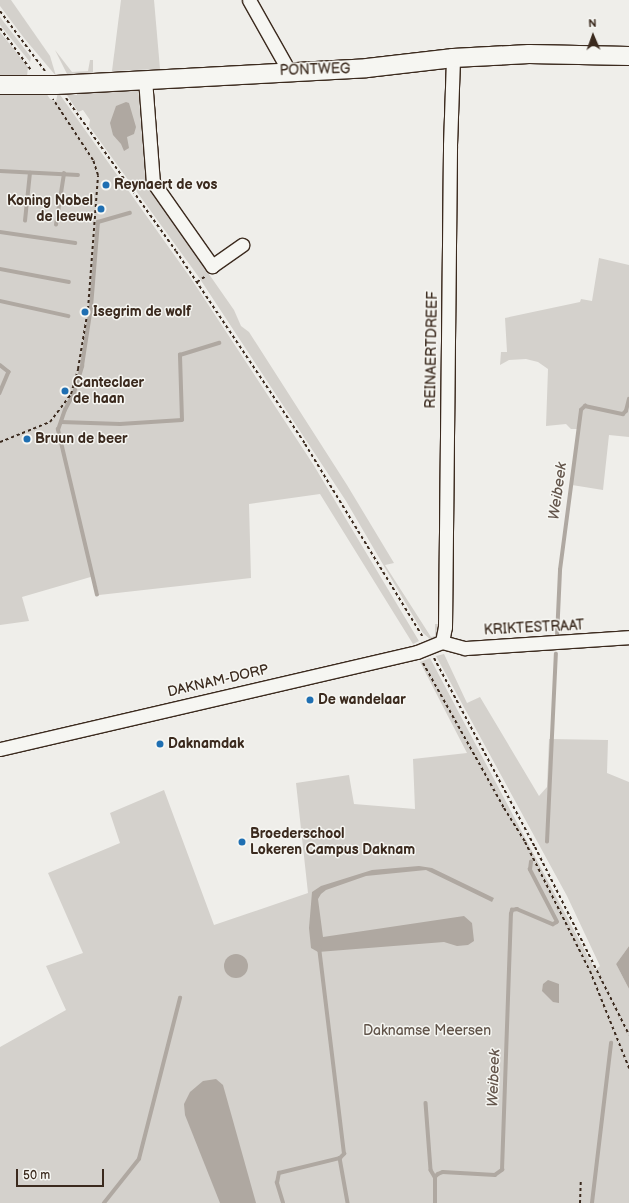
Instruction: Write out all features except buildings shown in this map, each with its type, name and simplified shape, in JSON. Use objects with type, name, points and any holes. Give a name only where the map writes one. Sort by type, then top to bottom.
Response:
[{"type":"street","points":[[248,0],[289,70]]},
{"type":"street","name":"PONTWEG","points":[[0,85],[56,85],[289,70],[367,68],[453,58],[529,54],[629,56]]},
{"type":"street","name":"REINAERTDREEF","points":[[442,642],[445,627],[450,145],[453,58]]},
{"type":"street","points":[[145,80],[153,182],[212,266],[242,245]]},
{"type":"street","name":"KRIKTESTRAAT","points":[[442,642],[465,648],[629,637]]},
{"type":"street","name":"DAKNAM-DORP","points":[[0,749],[423,650],[442,642]]},
{"type":"path","points":[[0,11],[56,85],[176,251],[305,444],[535,847],[629,1035]]},
{"type":"path","points":[[0,28],[30,67],[33,85]]},
{"type":"path","points":[[0,442],[50,422],[70,394],[78,369],[88,310],[98,175],[93,160],[52,97],[56,85]]},
{"type":"path","points":[[423,650],[504,808],[525,842],[590,971],[629,1068]]},
{"type":"path","points":[[580,1203],[581,1180]]},
{"type":"green space","points":[[0,0],[11,0],[50,56],[56,76],[24,38],[0,6]]},
{"type":"green space","points":[[121,0],[154,0],[160,69],[112,71]]},
{"type":"green space","points":[[0,17],[31,57],[30,62],[0,25]]},
{"type":"green space","points":[[0,32],[28,67],[27,76],[33,91],[46,93],[50,99],[56,101],[58,92],[190,277],[313,464],[419,641],[413,644],[320,494],[249,504],[251,578],[99,595],[94,576],[22,597],[29,621],[0,625]]},
{"type":"green space","points":[[55,50],[72,72],[88,71],[90,60],[93,60],[93,72],[91,75],[68,76]]},
{"type":"green space","points":[[138,85],[146,184],[234,310],[241,326],[249,332],[347,485],[394,563],[385,565],[431,637],[435,636],[435,624],[438,624],[438,636],[435,639],[431,640],[423,633],[346,501],[198,276],[89,126],[90,120],[83,110],[78,112],[67,95],[77,95],[77,89]]},
{"type":"green space","points":[[599,258],[629,265],[629,437],[609,435],[603,490],[572,485],[579,429],[571,429],[566,424],[546,426],[548,369],[538,362],[526,359],[509,360],[500,365],[501,352],[507,352],[505,318],[580,302],[581,299],[592,301]]},
{"type":"green space","name":"Daknamse Meersen","points":[[444,654],[467,703],[480,697],[539,796],[547,787],[549,739],[608,740],[607,773],[629,782],[629,946],[616,964],[629,989],[629,1203],[0,1203],[0,1047],[66,1010],[46,966],[83,953],[48,873],[120,843],[110,813],[164,790],[214,925],[308,893],[296,783],[349,775],[354,804],[415,809],[413,759],[467,753],[420,662],[430,658],[595,970],[600,966],[567,896],[436,656]]},
{"type":"shaded area","points":[[126,102],[129,103],[136,127],[134,134],[127,137],[129,148],[124,151],[121,144],[113,135],[110,123],[116,106]]},
{"type":"shaded area","points":[[419,866],[432,868],[494,898],[492,902],[426,870],[366,876],[326,890],[321,894],[318,899],[323,937],[464,916],[472,923],[474,941],[468,945],[457,946],[444,942],[318,952],[311,948],[309,928],[312,892],[321,886],[372,870]]},
{"type":"shaded area","points":[[629,946],[629,989],[616,964]]},
{"type":"shaded area","points":[[236,954],[245,957],[248,966],[245,975],[236,978],[227,975],[224,966],[227,957]]},
{"type":"shaded area","points":[[548,980],[559,984],[559,1003],[553,1002],[542,991],[543,984]]},
{"type":"shaded area","points":[[216,1079],[223,1085],[256,1203],[220,1203],[185,1115],[184,1104],[190,1092],[203,1081]]},
{"type":"waterway","points":[[0,171],[78,175]]},
{"type":"waterway","points":[[25,221],[30,173]]},
{"type":"waterway","points":[[56,225],[64,174]]},
{"type":"waterway","points":[[97,595],[58,430],[65,410],[74,393],[82,366],[91,307],[98,222],[130,213]]},
{"type":"waterway","points":[[0,232],[75,243]]},
{"type":"waterway","points":[[0,269],[69,282]]},
{"type":"waterway","points":[[0,301],[68,316]]},
{"type":"waterway","points":[[61,422],[120,424],[182,420],[180,355],[219,343]]},
{"type":"waterway","points":[[0,365],[9,372],[0,393]]},
{"type":"waterway","name":"Weibeek","points":[[557,637],[560,570],[581,410],[585,406],[623,414],[626,411],[629,399]]},
{"type":"waterway","name":"Weibeek","points":[[547,842],[556,654]]},
{"type":"waterway","name":"Weibeek","points":[[435,1203],[435,1177],[438,1174],[443,1172],[495,1175],[502,1170],[511,914],[512,910],[517,909],[553,924],[557,922],[530,870],[531,862]]},
{"type":"waterway","points":[[283,1203],[277,1183],[279,1173],[340,1158],[344,1154],[319,948]]},
{"type":"waterway","points":[[104,1203],[139,1159],[180,998]]},
{"type":"waterway","points":[[592,1203],[611,1043]]},
{"type":"waterway","points":[[426,1103],[431,1170],[435,1177]]},
{"type":"waterway","points":[[340,1158],[348,1203]]},
{"type":"place","name":"Reynaert de vos","points":[[106,185]]},
{"type":"place","name":"Koning Nobel de leeuw","points":[[101,209]]},
{"type":"place","name":"Isegrim de wolf","points":[[85,312]]},
{"type":"place","name":"Canteclaer de haan","points":[[65,391]]},
{"type":"place","name":"Bruun de beer","points":[[27,439]]},
{"type":"place","name":"De wandelaar","points":[[310,700]]},
{"type":"place","name":"Daknamdak","points":[[160,744]]},
{"type":"place","name":"Broederschool Lokeren Campus Daknam","points":[[242,842]]}]
